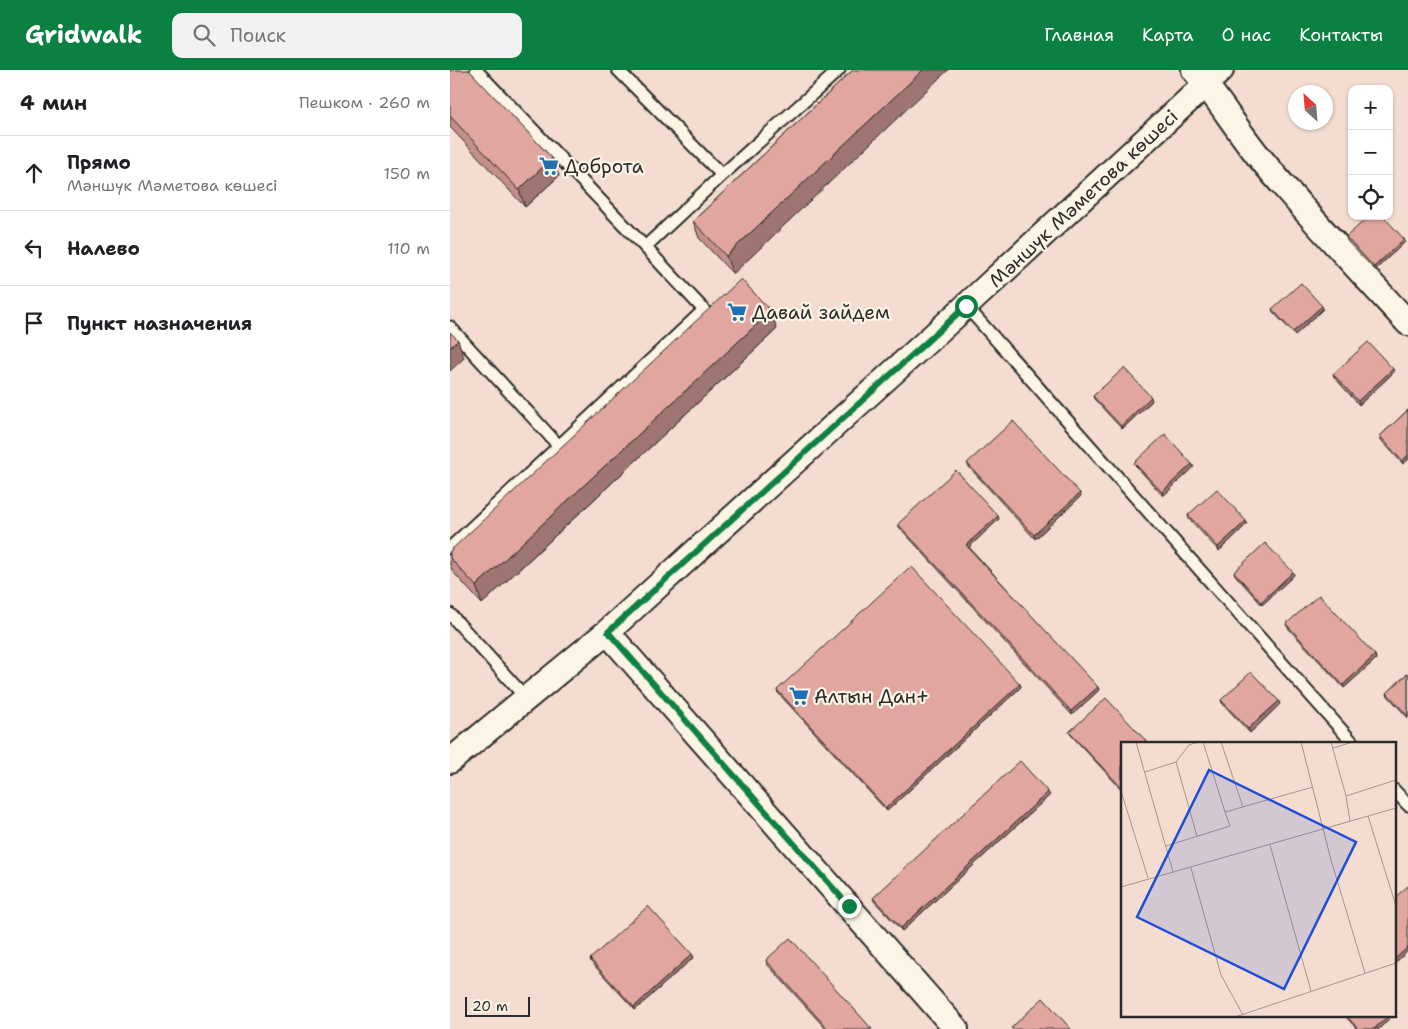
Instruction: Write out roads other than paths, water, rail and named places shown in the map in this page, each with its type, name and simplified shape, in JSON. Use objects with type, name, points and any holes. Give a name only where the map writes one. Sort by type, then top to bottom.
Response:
[{"type":"street","name":"Мәншүк Мәметова көшесі","points":[[450,760],[608,632],[966,306],[1207,75]]},
{"type":"street","points":[[1207,75],[1224,112],[1260,159],[1322,230],[1408,323]]},
{"type":"street","points":[[608,632],[956,1029]]},
{"type":"lane","points":[[450,548],[704,310],[476,70]]},
{"type":"lane","points":[[618,70],[722,175]]},
{"type":"lane","points":[[645,247],[839,70]]},
{"type":"lane","points":[[966,306],[1352,742]]},
{"type":"lane","points":[[450,326],[558,446]]},
{"type":"lane","points":[[450,614],[526,698]]},
{"type":"lane","points":[[1396,792],[1408,805]]},
{"type":"place","name":"Доброта","points":[[549,166]]},
{"type":"place","name":"Давай зайдем","points":[[737,312]]},
{"type":"place","name":"Алтын Дан+","points":[[799,696]]}]
